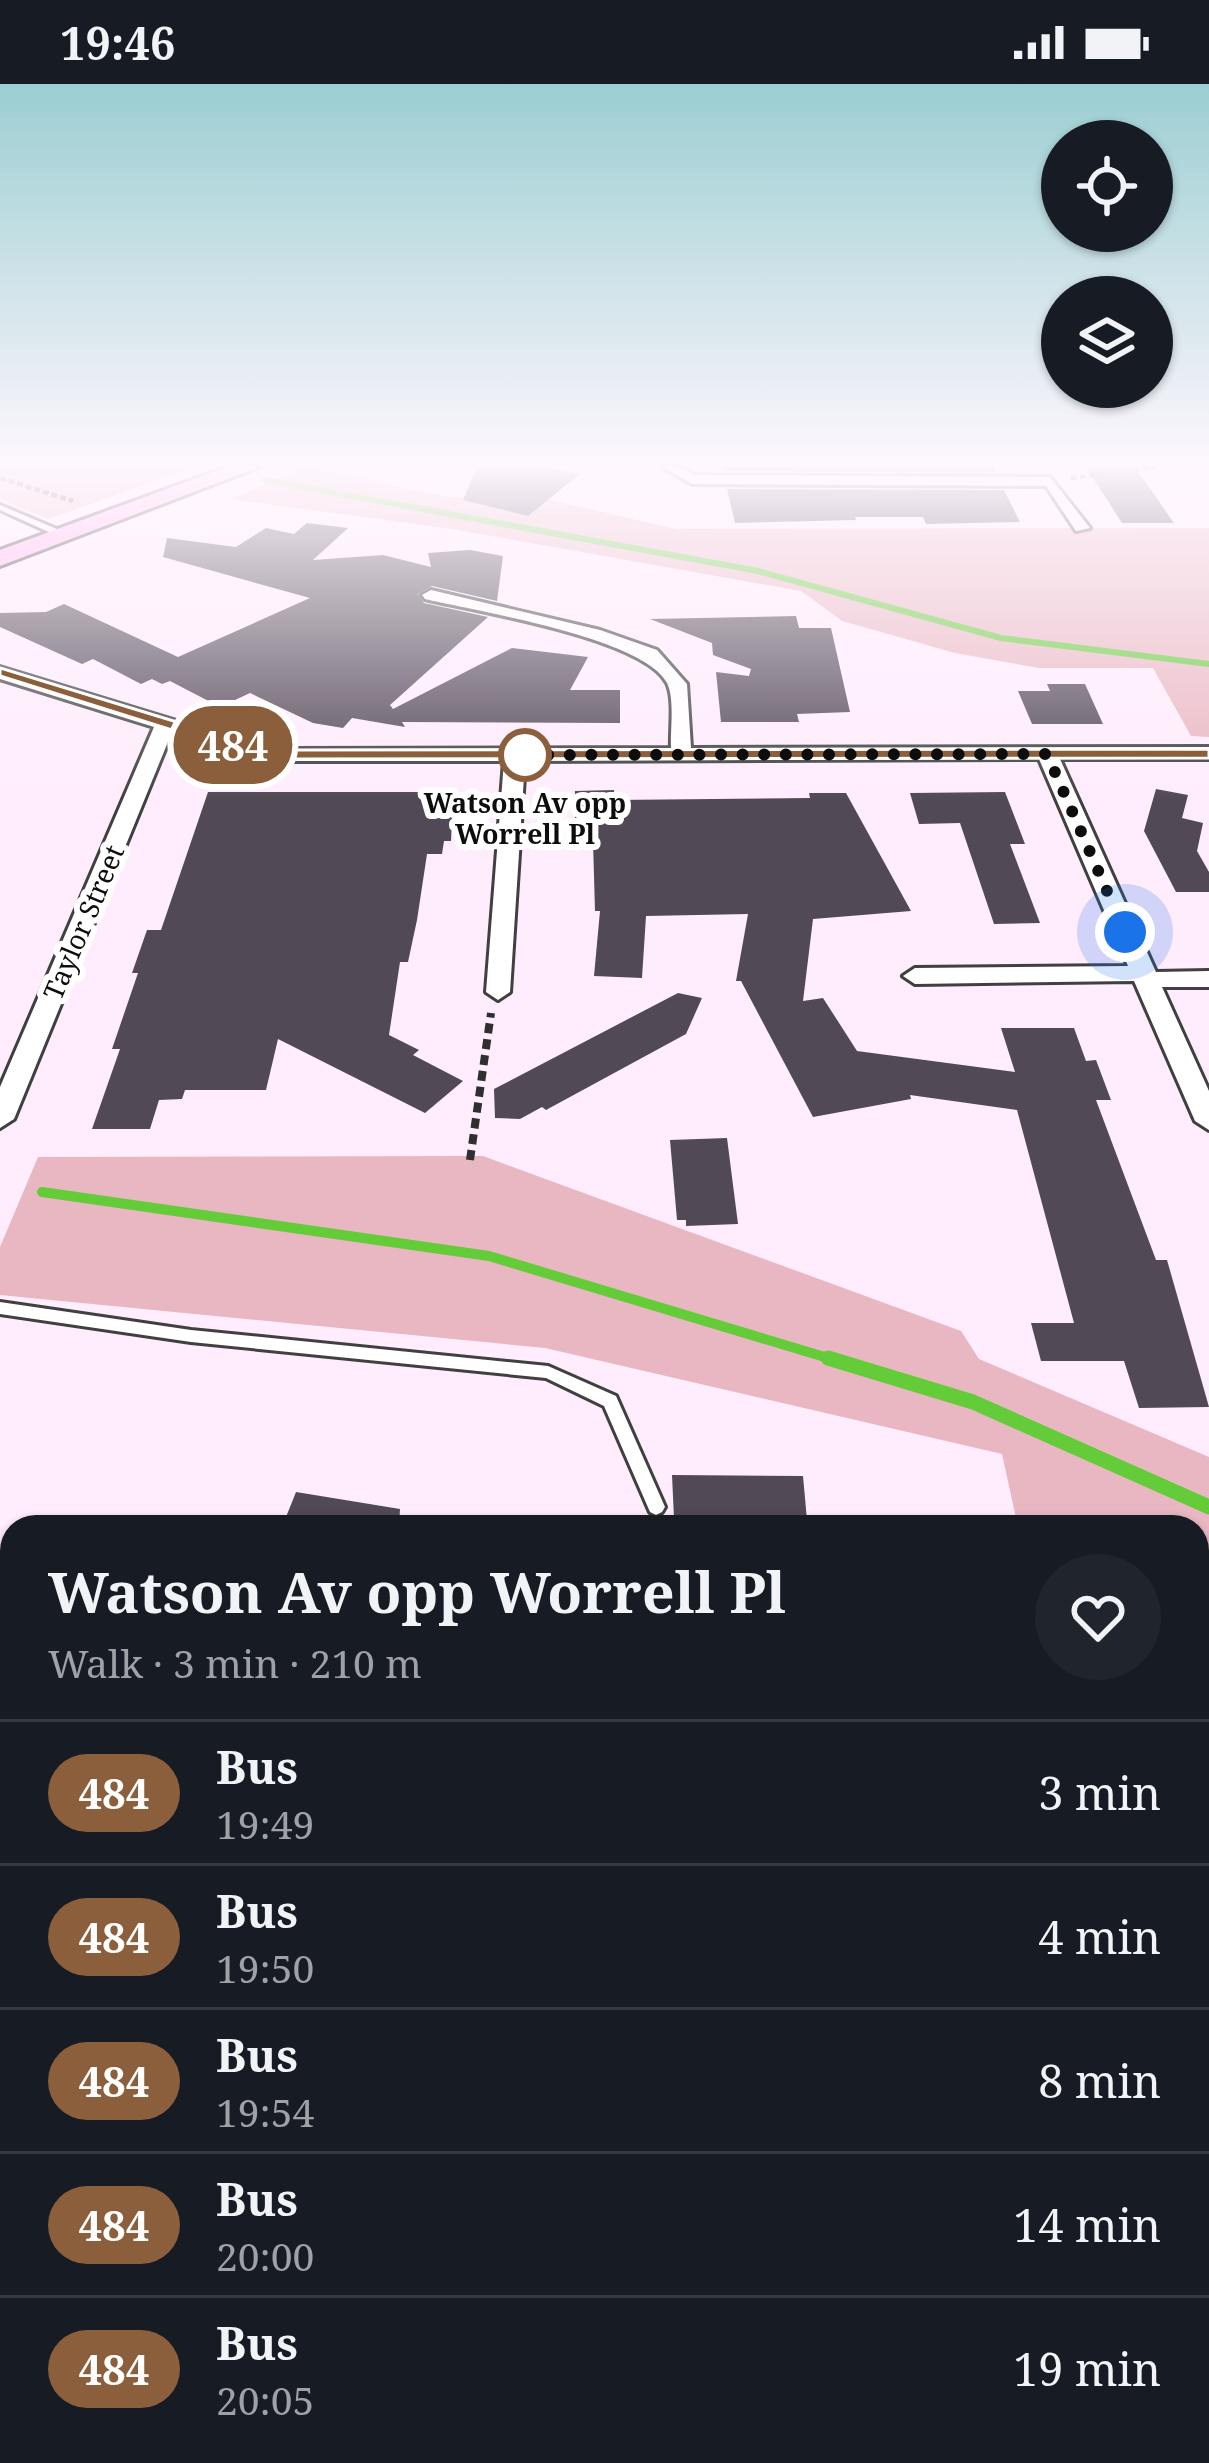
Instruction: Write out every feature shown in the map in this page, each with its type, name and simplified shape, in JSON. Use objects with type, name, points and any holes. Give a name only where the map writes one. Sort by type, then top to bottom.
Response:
[{"type":"street","points":[[431,596],[594,634],[651,654],[678,684],[681,755]]},
{"type":"street","points":[[0,673],[250,750],[292,754],[1209,753]]},
{"type":"street","name":"Taylor Street","points":[[0,1119],[6,1090],[165,725]]},
{"type":"street","points":[[1047,754],[1209,1121]]},
{"type":"street","points":[[498,992],[515,755]]},
{"type":"street","points":[[915,976],[1209,979]]},
{"type":"lane","points":[[0,1308],[191,1336],[548,1372],[610,1401],[656,1507]]},
{"type":"path","points":[[470,1160],[488,1020]]},
{"type":"shaded area","points":[[728,578],[1209,578],[1209,737],[1191,736],[1153,668],[1039,668],[955,653],[842,621],[801,591]]},
{"type":"shaded area","points":[[483,1156],[961,1331],[979,1359],[1209,1457],[1209,1515],[1015,1515],[1002,1454],[545,1348],[0,1295],[0,1247],[38,1157]]},
{"type":"building","points":[[238,578],[500,578],[497,601],[432,586],[418,594],[424,603],[488,617],[390,705],[393,709],[512,648],[588,657],[570,690],[620,690],[620,723],[402,722],[405,727],[352,718],[343,728],[313,723],[250,693],[220,707],[170,681],[162,684],[152,679],[141,684],[93,659],[82,664],[0,627],[0,613],[46,612],[64,604],[178,657],[310,598]]},
{"type":"building","points":[[796,616],[799,628],[831,628],[850,712],[797,714],[799,722],[721,722],[716,672],[749,676],[751,669],[713,655],[712,643],[650,619]]},
{"type":"building","points":[[1047,684],[1085,684],[1103,724],[1032,724],[1018,691],[1050,691]]},
{"type":"building","points":[[1156,789],[1188,795],[1182,818],[1203,823],[1197,851],[1209,872],[1209,892],[1176,892],[1144,831]]},
{"type":"building","points":[[614,790],[614,800],[810,798],[809,793],[846,793],[911,911],[813,919],[803,1001],[823,998],[857,1051],[1015,1072],[1001,1028],[1074,1028],[1086,1061],[1096,1060],[1111,1100],[1096,1100],[1156,1260],[1167,1260],[1209,1407],[1139,1408],[1124,1361],[1041,1361],[1031,1323],[1074,1323],[1017,1110],[910,1095],[911,1099],[813,1117],[741,981],[736,981],[748,914],[646,916],[642,978],[594,976],[600,911],[595,911],[593,841],[575,841],[575,791]]},
{"type":"building","points":[[208,792],[453,792],[451,841],[444,841],[442,854],[427,854],[408,962],[400,962],[389,1035],[419,1050],[413,1055],[463,1081],[425,1113],[278,1039],[266,1090],[185,1090],[182,1099],[159,1100],[150,1129],[92,1129],[120,1049],[112,1049],[138,973],[132,973],[147,930],[161,930]]},
{"type":"building","points":[[1005,792],[1025,844],[1010,844],[1040,923],[994,924],[960,823],[919,824],[910,793]]},
{"type":"building","points":[[678,993],[702,998],[686,1034],[546,1110],[542,1107],[520,1119],[495,1118],[494,1089]]},
{"type":"building","points":[[727,1138],[738,1224],[686,1226],[686,1220],[677,1220],[670,1140]]},
{"type":"building","points":[[672,1475],[803,1476],[807,1515],[674,1515]]},
{"type":"building","points":[[296,1492],[400,1509],[400,1515],[287,1515]]},
{"type":"waterway","points":[[783,578],[1001,638],[1209,664]]},
{"type":"waterway","points":[[42,1192],[489,1256],[838,1361]]},
{"type":"waterway","points":[[828,1358],[973,1402],[1209,1507]]},
{"type":"bus line","name":"484","points":[[0,673],[250,750],[292,754],[1209,753]]},
{"type":"place","name":"Watson Av opp Worrell Pl","points":[[525,755]]},
{"type":"route","points":[[525,755],[515,755],[1047,754],[1125,932]]}]
